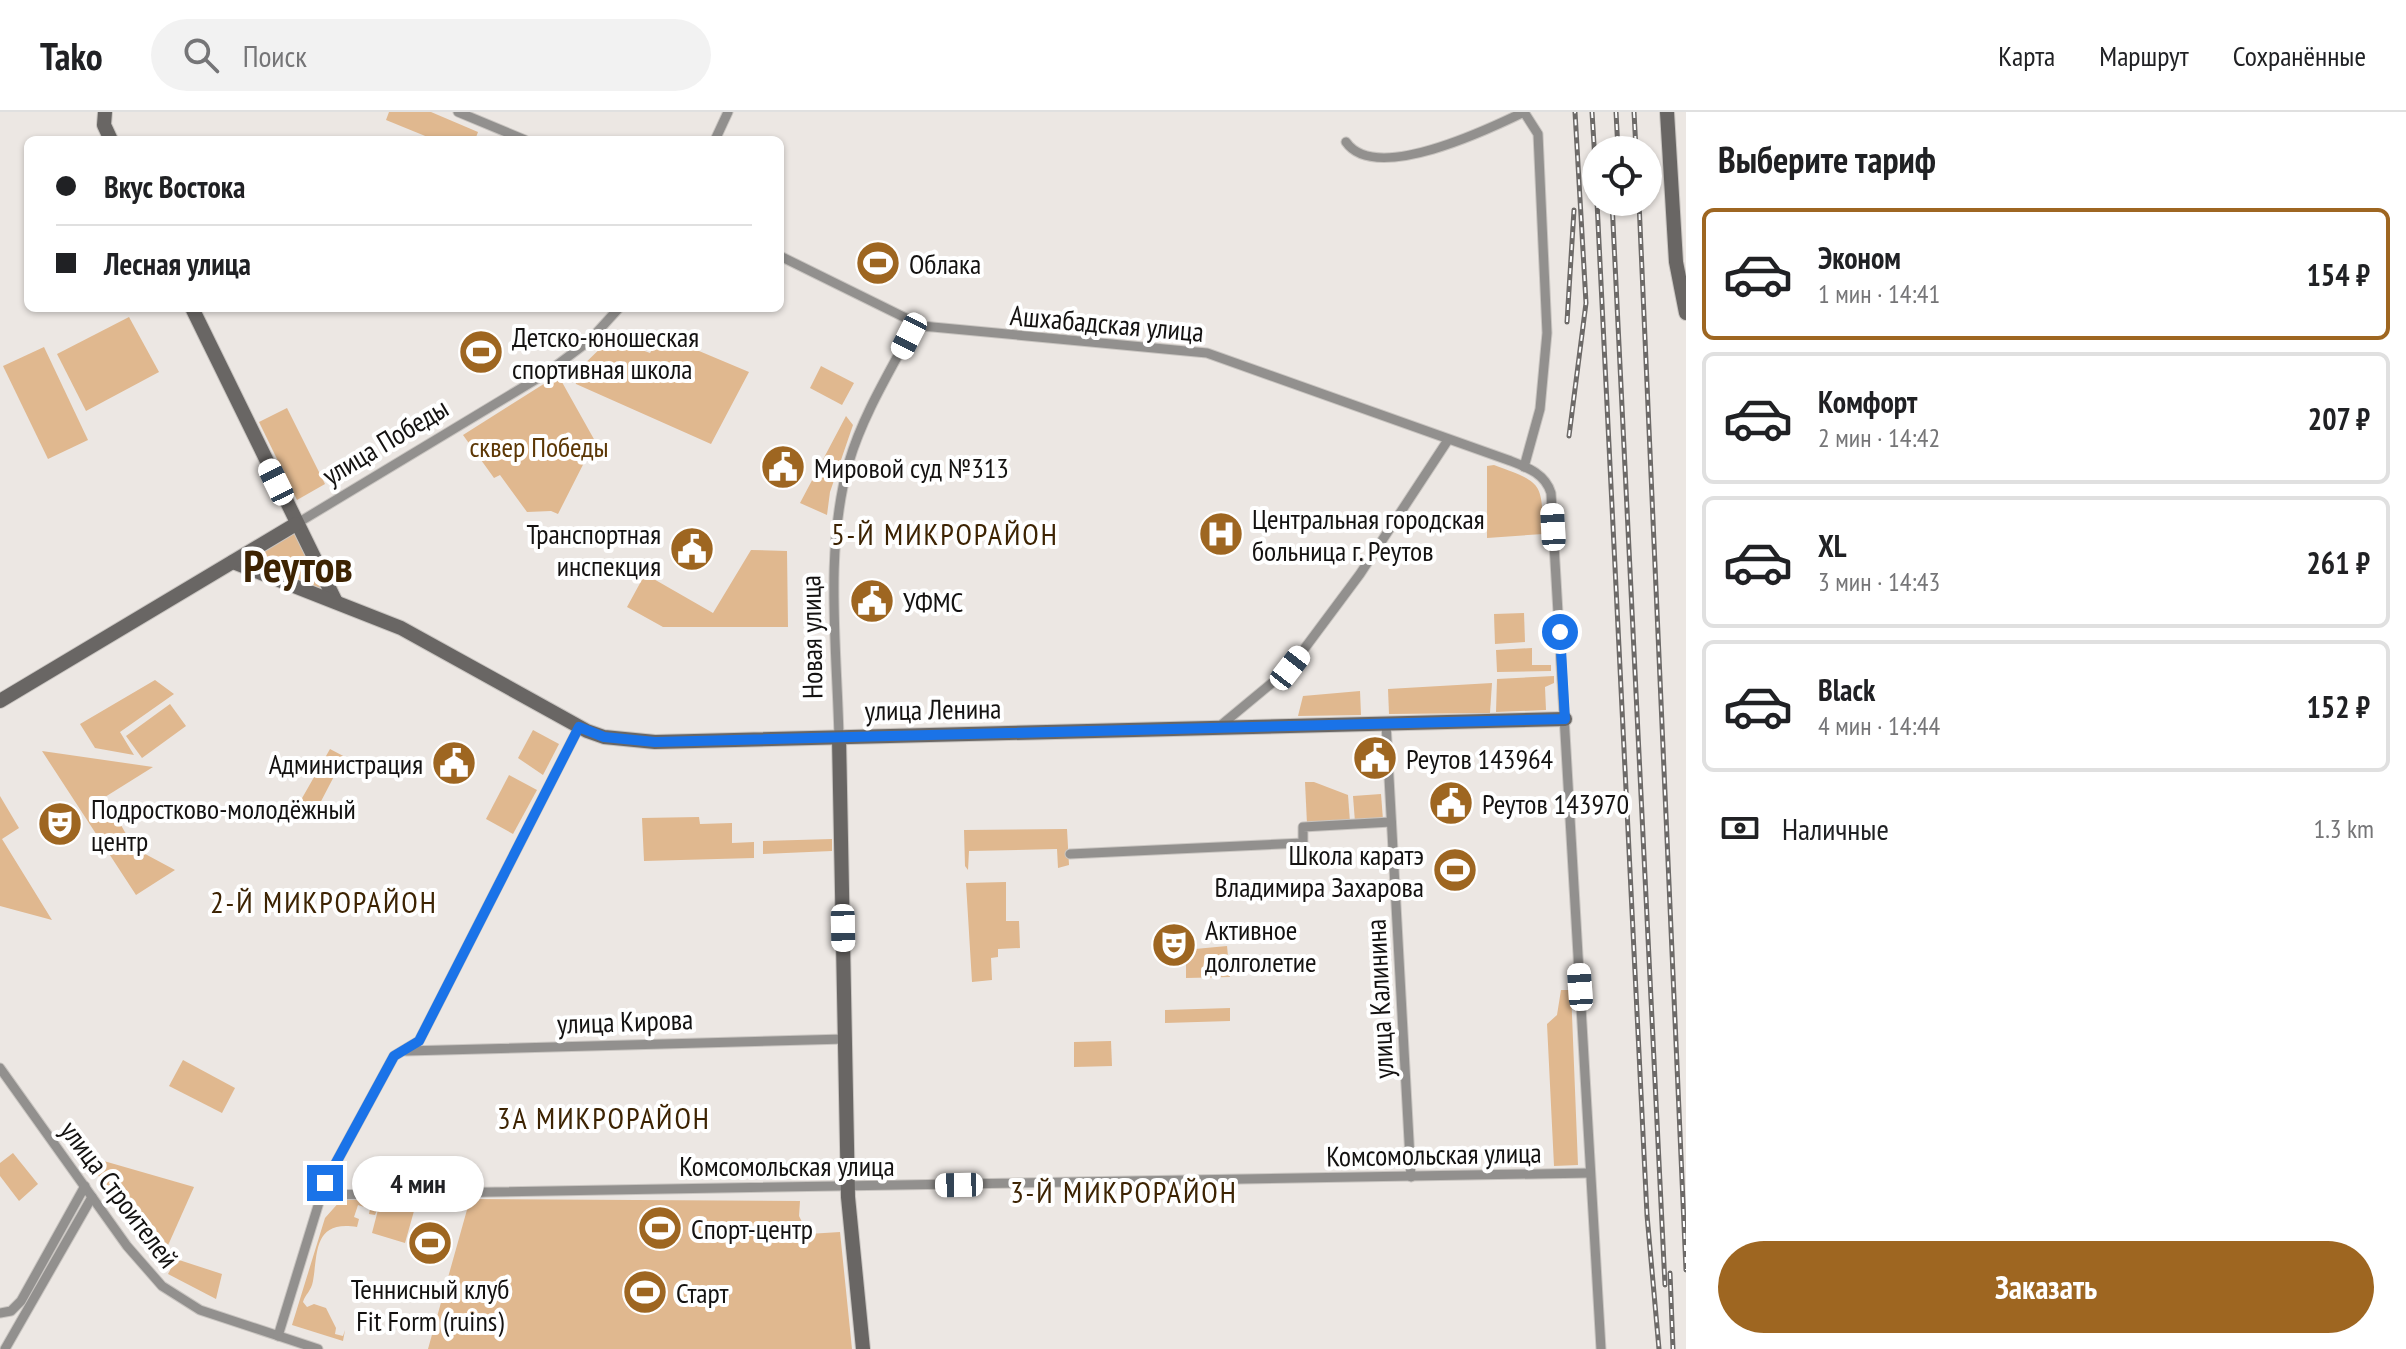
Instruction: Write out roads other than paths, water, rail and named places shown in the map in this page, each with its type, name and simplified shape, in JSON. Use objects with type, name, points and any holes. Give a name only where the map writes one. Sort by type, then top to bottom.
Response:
[{"type":"street","points":[[105,112],[104,125],[109,136]]},
{"type":"street","points":[[458,112],[515,136]]},
{"type":"street","points":[[717,136],[728,112]]},
{"type":"street","points":[[1346,142],[1356,152],[1379,158],[1427,151],[1466,139],[1524,112],[1538,134],[1547,333],[1540,409],[1524,467],[1543,478],[1551,493],[1601,1349]]},
{"type":"street","points":[[1667,112],[1675,252],[1686,313]]},
{"type":"street","name":"Ашхабадская улица","points":[[784,258],[915,324],[1027,338],[1207,353],[1524,467]]},
{"type":"street","points":[[194,312],[336,602]]},
{"type":"street","name":"улица Победы","points":[[0,701],[545,374],[589,341],[615,312]]},
{"type":"street","name":"Новая улица","points":[[863,1349],[848,1187],[836,563],[841,493],[849,462],[869,412],[915,324]]},
{"type":"street","points":[[1218,728],[1290,668],[1360,574],[1448,440]]},
{"type":"street","name":"улица Ленина","points":[[233,562],[401,628],[579,727],[604,737],[644,742],[1565,719]]},
{"type":"street","name":"улица Калинина","points":[[1386,723],[1411,1177]]},
{"type":"street","points":[[278,1336],[320,1195],[394,1056],[419,1041],[579,727]]},
{"type":"street","points":[[1070,854],[1303,843],[1303,827],[1391,822]]},
{"type":"street","name":"улица Кирова","points":[[406,1051],[845,1039]]},
{"type":"street","name":"улица Строителей","points":[[0,1068],[143,1267],[169,1292],[200,1310],[318,1349]]},
{"type":"street","name":"Комсомольская улица","points":[[320,1195],[1590,1173]]},
{"type":"street","points":[[1,1313],[11,1311],[21,1301],[85,1186]]},
{"type":"street","points":[[5,1349],[92,1197]]},
{"type":"street","points":[[1,1313],[11,1318],[12,1333]]},
{"type":"street","points":[[0,1339],[12,1333]]},
{"type":"railway","points":[[1569,436],[1586,303],[1575,112]]},
{"type":"railway","points":[[1592,112],[1593,136]]},
{"type":"railway","points":[[1616,112],[1617,136]]},
{"type":"railway","points":[[1634,112],[1635,136]]},
{"type":"railway","points":[[1567,322],[1574,210]]},
{"type":"railway","points":[[1598,216],[1647,1215],[1659,1349]]},
{"type":"railway","points":[[1613,216],[1665,1285]]},
{"type":"railway","points":[[1640,216],[1686,1270]]},
{"type":"railway","points":[[1670,1273],[1673,1349]]},
{"type":"place","name":"Облака","points":[[878,263]]},
{"type":"place","name":"Детско-юношеская спортивная школа","points":[[481,352]]},
{"type":"place","name":"Мировой суд №313","points":[[783,467]]},
{"type":"place","name":"Центральная городская больница г. Реутов","points":[[1221,534]]},
{"type":"place","name":"Транспортная инспекция","points":[[692,549]]},
{"type":"place","name":"УФМС","points":[[872,601]]},
{"type":"place","name":"Реутов 143964","points":[[1375,758]]},
{"type":"place","name":"Администрация","points":[[454,763]]},
{"type":"place","name":"Реутов 143970","points":[[1451,803]]},
{"type":"place","name":"Подростково-молодёжный центр","points":[[60,824]]},
{"type":"place","name":"Школа каратэ Владимира Захарова","points":[[1455,870]]},
{"type":"place","name":"Активное долголетие","points":[[1174,945]]},
{"type":"place","name":"Спорт-центр","points":[[660,1228]]},
{"type":"place","name":"Теннисный клуб Fit Form (ruins)","points":[[430,1243]]},
{"type":"place","name":"Старт","points":[[645,1292]]},
{"type":"district","name":"5-Й МИКРОРАЙОН","points":[[945,533]]},
{"type":"district","name":"Реутов","points":[[298,565]]},
{"type":"district","name":"2-Й МИКРОРАЙОН","points":[[324,901]]},
{"type":"district","name":"3А МИКРОРАЙОН","points":[[604,1117]]},
{"type":"district","name":"3-Й МИКРОРАЙОН","points":[[1124,1191]]},
{"type":"park label","name":"сквер Победы","points":[[539,446]]}]
